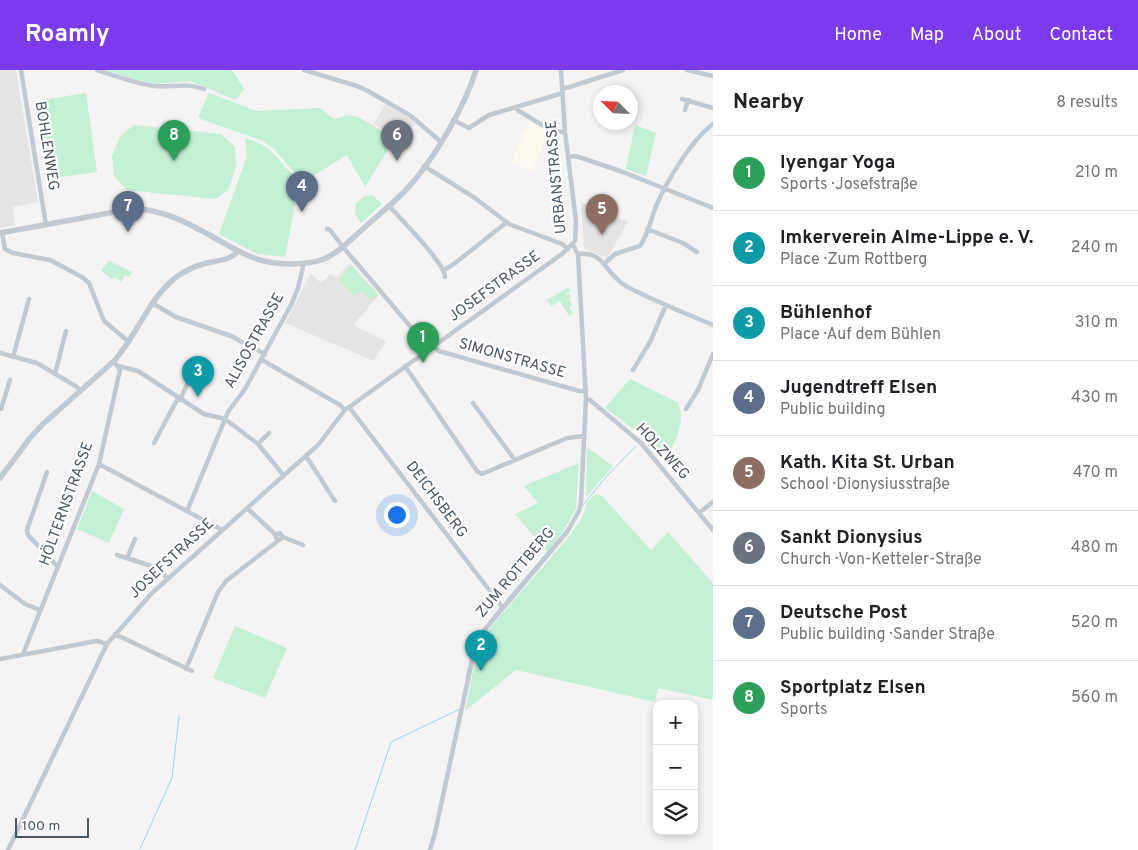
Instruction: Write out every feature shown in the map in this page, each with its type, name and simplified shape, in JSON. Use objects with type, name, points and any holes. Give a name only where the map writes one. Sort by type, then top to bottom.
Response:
[{"type":"street","name":"BOHLENWEG","points":[[21,70],[46,225]]},
{"type":"street","points":[[97,70],[135,82],[156,86],[193,85],[204,89]]},
{"type":"street","points":[[304,70],[368,91],[411,116],[441,142]]},
{"type":"street","points":[[129,342],[104,321],[89,284],[82,277],[50,260],[13,254],[5,249],[1,233],[131,209],[148,209],[174,217],[238,251],[260,260],[304,263],[325,258],[343,247],[406,190],[441,142],[454,120],[476,70]]},
{"type":"street","name":"URBANSTRASSE","points":[[561,70],[565,132],[577,235],[573,245],[578,254],[586,399]]},
{"type":"street","points":[[454,120],[469,128],[489,115],[516,108],[623,70]]},
{"type":"street","points":[[688,70],[710,74]]},
{"type":"street","points":[[685,110],[685,99],[713,108]]},
{"type":"street","points":[[516,108],[550,129],[565,132]]},
{"type":"street","points":[[605,263],[615,254],[640,246],[664,188],[702,133],[713,124]]},
{"type":"street","points":[[568,156],[576,156],[713,208]]},
{"type":"street","points":[[424,166],[478,200],[507,222],[562,244],[568,249]]},
{"type":"street","points":[[389,206],[424,243],[444,270],[445,277]]},
{"type":"street","points":[[444,270],[507,222]]},
{"type":"street","name":"SIMONSTRASSE","points":[[327,229],[330,230],[431,347],[449,354],[579,391],[586,391]]},
{"type":"street","points":[[647,229],[683,243],[696,252]]},
{"type":"street","name":"JOSEFSTRASSE","points":[[8,850],[108,644],[152,593],[318,445],[347,408],[573,245]]},
{"type":"street","points":[[0,478],[30,438],[57,410],[80,390],[116,364],[152,303],[162,290],[185,272],[204,264],[225,260],[238,251]]},
{"type":"street","points":[[578,254],[596,257],[605,263],[617,280],[631,289],[713,325]]},
{"type":"street","name":"ALISOSTRASSE","points":[[187,511],[228,412],[262,360],[292,303],[304,263]]},
{"type":"street","points":[[12,357],[29,299]]},
{"type":"street","points":[[152,303],[176,317],[218,330],[265,354]]},
{"type":"street","points":[[633,370],[650,342],[666,305]]},
{"type":"street","points":[[54,374],[66,331]]},
{"type":"street","points":[[0,353],[37,363],[80,390]]},
{"type":"street","points":[[686,409],[698,390],[713,354]]},
{"type":"street","name":"DEICHSBERG","points":[[262,360],[347,408],[503,608]]},
{"type":"street","points":[[116,364],[138,371],[204,414],[225,419],[258,444],[284,476]]},
{"type":"street","name":"HÖLTERNSTRASSE","points":[[24,654],[99,464],[120,370],[116,364]]},
{"type":"street","points":[[154,443],[196,365]]},
{"type":"street","points":[[405,366],[477,471],[482,474],[567,438],[584,436]]},
{"type":"street","points":[[2,409],[10,380]]},
{"type":"street","name":"ZUM ROTTBERG","points":[[430,850],[475,647],[483,632],[567,532],[574,522],[581,502],[586,399]]},
{"type":"street","name":"HOLZWEG","points":[[586,399],[590,400],[641,443],[713,530]]},
{"type":"street","points":[[473,403],[514,459]]},
{"type":"street","points":[[258,444],[268,434]]},
{"type":"street","points":[[306,456],[335,501]]},
{"type":"street","points":[[99,464],[222,530]]},
{"type":"street","points":[[47,472],[27,530],[28,535],[58,567]]},
{"type":"street","points":[[699,513],[713,502]]},
{"type":"street","points":[[248,509],[276,535],[276,538],[303,545]]},
{"type":"street","points":[[127,558],[135,539]]},
{"type":"street","points":[[186,669],[218,592],[226,581],[281,539]]},
{"type":"street","points":[[117,555],[158,568],[167,578]]},
{"type":"street","points":[[0,586],[25,604],[40,610]]},
{"type":"street","points":[[115,634],[192,671]]},
{"type":"street","points":[[0,659],[97,641],[108,644]]},
{"type":"shaded area","points":[[0,70],[16,70],[38,202],[13,207],[15,225],[0,228]]},
{"type":"shaded area","points":[[385,104],[416,124],[409,131],[411,134],[403,138],[390,134],[374,124]]},
{"type":"shaded area","points":[[531,122],[549,132],[532,171],[512,162],[524,132]]},
{"type":"shaded area","points":[[581,202],[628,222],[607,258],[584,249]]},
{"type":"shaded area","points":[[350,263],[379,295],[353,325],[386,341],[374,361],[285,323],[311,273],[321,283],[330,274],[337,277]]},
{"type":"green space","points":[[106,70],[232,70],[244,89],[236,100],[190,81],[155,84]]},
{"type":"green space","points":[[86,93],[97,172],[48,179],[36,101]]},
{"type":"green space","points":[[209,93],[256,111],[320,108],[334,119],[349,115],[360,118],[395,138],[365,187],[347,155],[303,182],[273,148],[263,141],[198,118]]},
{"type":"green space","points":[[134,125],[221,134],[235,147],[236,167],[228,190],[215,199],[127,190],[114,176],[112,156],[120,136]]},
{"type":"green space","points":[[638,126],[656,133],[646,176],[626,169],[634,130],[638,130]]},
{"type":"green space","points":[[245,138],[269,149],[287,169],[268,163],[289,170],[299,183],[285,257],[257,254],[219,234],[247,156]]},
{"type":"green space","points":[[372,195],[382,204],[361,223],[355,213],[356,203],[365,196]]},
{"type":"green space","points":[[109,261],[132,272],[129,277],[125,275],[121,282],[114,277],[112,280],[101,270]]},
{"type":"green space","points":[[351,265],[378,295],[371,301],[362,291],[354,296],[338,280]]},
{"type":"green space","points":[[569,287],[570,291],[566,294],[569,294],[571,297],[569,298],[572,305],[569,307],[573,314],[569,316],[560,301],[551,306],[547,300]]},
{"type":"green space","points":[[630,379],[677,402],[680,409],[681,416],[678,432],[665,462],[644,437],[605,408]]},
{"type":"green space","points":[[587,447],[613,466],[586,497]]},
{"type":"green space","points":[[579,463],[576,509],[563,531],[547,552],[515,514],[538,503],[524,486]]},
{"type":"green space","points":[[92,491],[124,509],[109,543],[77,529]]},
{"type":"green space","points":[[595,494],[602,496],[651,550],[668,532],[713,583],[713,700],[658,688],[655,700],[653,702],[516,670],[465,711],[478,647],[485,634],[567,539],[581,520],[587,503]]},
{"type":"green space","points":[[235,626],[287,648],[265,698],[213,678]]},
{"type":"waterway","points":[[583,505],[606,477],[636,446]]},
{"type":"waterway","points":[[504,603],[567,529]]},
{"type":"waterway","points":[[466,678],[475,639],[500,608]]},
{"type":"waterway","points":[[355,850],[391,742],[460,709]]},
{"type":"waterway","points":[[140,849],[172,778],[179,716]]},
{"type":"place","name":"Sportplatz Elsen","points":[[174,161]]},
{"type":"place","name":"Sankt Dionysius","points":[[397,161]]},
{"type":"place","name":"Jugendtreff Elsen","points":[[302,212]]},
{"type":"place","name":"Deutsche Post","points":[[128,232]]},
{"type":"place","name":"Kath. Kita St. Urban","points":[[602,235]]},
{"type":"place","name":"Iyengar Yoga","points":[[423,363]]},
{"type":"place","name":"Bühlenhof","points":[[198,397]]},
{"type":"place","name":"Imkerverein Alme-Lippe e. V.","points":[[481,671]]}]
